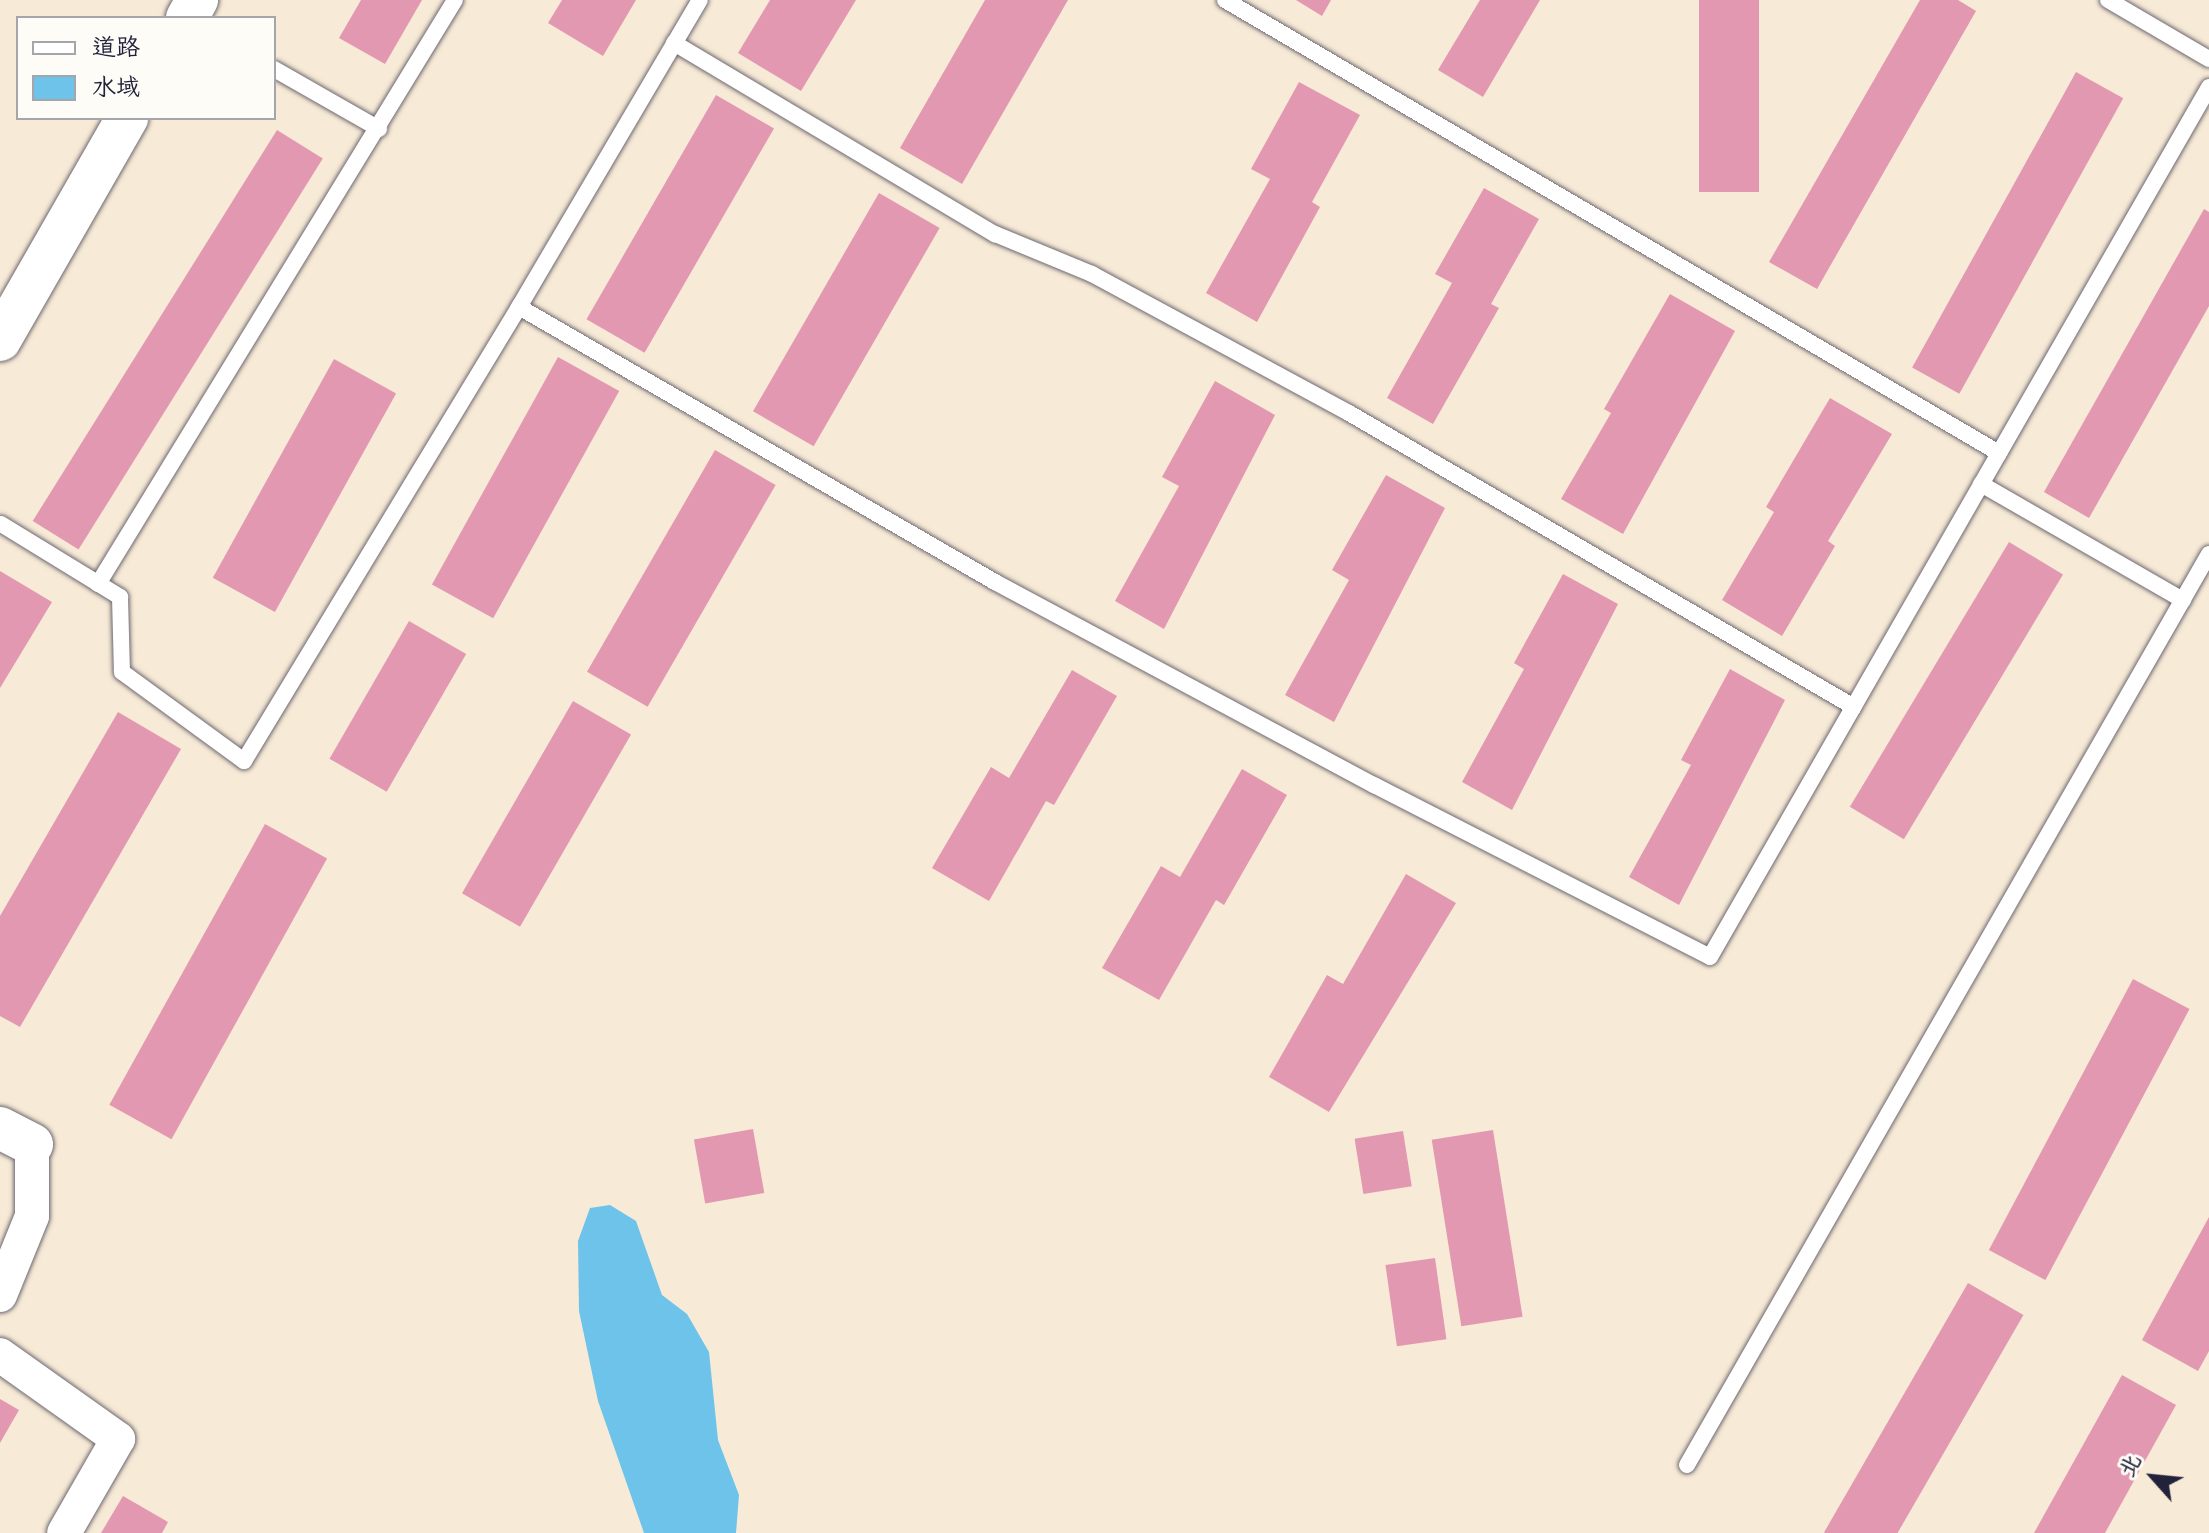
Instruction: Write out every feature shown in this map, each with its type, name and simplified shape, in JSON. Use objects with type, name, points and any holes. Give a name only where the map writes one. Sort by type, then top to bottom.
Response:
[{"type":"street","points":[[0,340],[126,120]]},
{"type":"street","points":[[0,1295],[32,1216],[16,1136]]},
{"type":"street","points":[[0,1355],[118,1439],[64,1533]]},
{"type":"lane","points":[[98,584],[379,129],[455,0]]},
{"type":"lane","points":[[1,524],[120,597],[122,672],[244,761],[519,307],[700,0]]},
{"type":"lane","points":[[1225,0],[1999,453]]},
{"type":"lane","points":[[2108,0],[2209,59]]},
{"type":"lane","points":[[674,43],[995,234],[1092,274],[1349,413],[1854,707]]},
{"type":"lane","points":[[276,70],[379,129]]},
{"type":"lane","points":[[519,307],[995,582],[1374,785],[1710,957],[2209,87]]},
{"type":"lane","points":[[1981,484],[2183,600]]},
{"type":"lane","points":[[1687,1465],[2209,554]]},
{"type":"water","points":[[610,1205],[636,1221],[662,1295],[687,1314],[709,1352],[718,1440],[739,1495],[736,1533],[644,1533],[598,1401],[579,1311],[578,1241],[590,1208]]},
{"type":"building","points":[[361,0],[422,0],[385,64],[339,38]]},
{"type":"building","points":[[562,0],[636,0],[603,56],[548,23]]},
{"type":"building","points":[[770,0],[856,0],[801,91],[738,53]]},
{"type":"building","points":[[985,0],[1068,0],[962,184],[900,148]]},
{"type":"building","points":[[1296,0],[1331,0],[1322,16]]},
{"type":"building","points":[[1480,0],[1540,0],[1483,97],[1438,70]]},
{"type":"building","points":[[1699,0],[1759,0],[1759,192],[1699,192]]},
{"type":"building","points":[[1920,0],[1958,0],[1976,11],[1817,289],[1769,262]]},
{"type":"building","points":[[2076,72],[2123,98],[1959,394],[1912,368]]},
{"type":"building","points":[[1299,82],[1360,115],[1312,202],[1320,207],[1257,322],[1206,293],[1270,179],[1251,169]]},
{"type":"building","points":[[716,95],[774,128],[645,353],[586,319]]},
{"type":"building","points":[[277,130],[323,159],[79,550],[33,521]]},
{"type":"building","points":[[1484,188],[1539,219],[1491,304],[1499,308],[1433,424],[1387,398],[1452,283],[1435,274]]},
{"type":"building","points":[[879,193],[940,228],[814,446],[753,411]]},
{"type":"building","points":[[2204,209],[2209,212],[2209,306],[2089,518],[2044,492]]},
{"type":"building","points":[[1670,294],[1735,331],[1623,534],[1561,499],[1611,413],[1604,409]]},
{"type":"building","points":[[558,357],[619,391],[493,618],[432,584]]},
{"type":"building","points":[[334,359],[396,393],[275,612],[213,578]]},
{"type":"building","points":[[1215,381],[1275,415],[1164,629],[1115,601],[1179,486],[1162,477]]},
{"type":"building","points":[[1830,398],[1892,434],[1828,541],[1835,546],[1782,636],[1722,600],[1774,512],[1766,507]]},
{"type":"building","points":[[715,450],[776,485],[648,707],[587,672]]},
{"type":"building","points":[[1386,475],[1445,508],[1334,722],[1285,695],[1349,580],[1332,570]]},
{"type":"building","points":[[2009,542],[2063,574],[1904,839],[1850,807]]},
{"type":"building","points":[[0,571],[52,602],[0,688]]},
{"type":"building","points":[[1563,574],[1618,604],[1512,810],[1462,782],[1524,669],[1514,663]]},
{"type":"building","points":[[409,621],[466,654],[387,792],[330,759]]},
{"type":"building","points":[[1730,669],[1785,700],[1679,905],[1629,877],[1691,765],[1681,760]]},
{"type":"building","points":[[1072,670],[1117,696],[1054,805],[1046,801],[989,901],[932,868],[991,767],[1009,778]]},
{"type":"building","points":[[573,701],[631,734],[520,927],[462,893]]},
{"type":"building","points":[[118,712],[181,749],[20,1027],[0,1016],[0,916]]},
{"type":"building","points":[[1242,769],[1287,795],[1224,905],[1216,900],[1159,1000],[1102,968],[1161,866],[1180,877]]},
{"type":"building","points":[[265,824],[327,858],[171,1139],[109,1105]]},
{"type":"building","points":[[1406,874],[1456,903],[1329,1112],[1269,1077],[1327,975],[1343,984]]},
{"type":"building","points":[[2133,979],[2190,1009],[2045,1280],[1989,1250]]},
{"type":"building","points":[[753,1129],[764,1193],[705,1203],[694,1139]]},
{"type":"building","points":[[1493,1130],[1523,1317],[1461,1326],[1432,1140]]},
{"type":"building","points":[[1403,1131],[1412,1186],[1363,1194],[1355,1139]]},
{"type":"building","points":[[2209,1217],[2209,1351],[2198,1371],[2142,1340]]},
{"type":"building","points":[[1435,1258],[1446,1339],[1397,1346],[1385,1265]]},
{"type":"building","points":[[1968,1283],[2023,1315],[1898,1533],[1824,1532]]},
{"type":"building","points":[[2122,1375],[2176,1405],[2105,1533],[2034,1533]]},
{"type":"building","points":[[0,1399],[19,1410],[0,1443]]},
{"type":"building","points":[[123,1496],[168,1522],[162,1533],[101,1533]]}]
